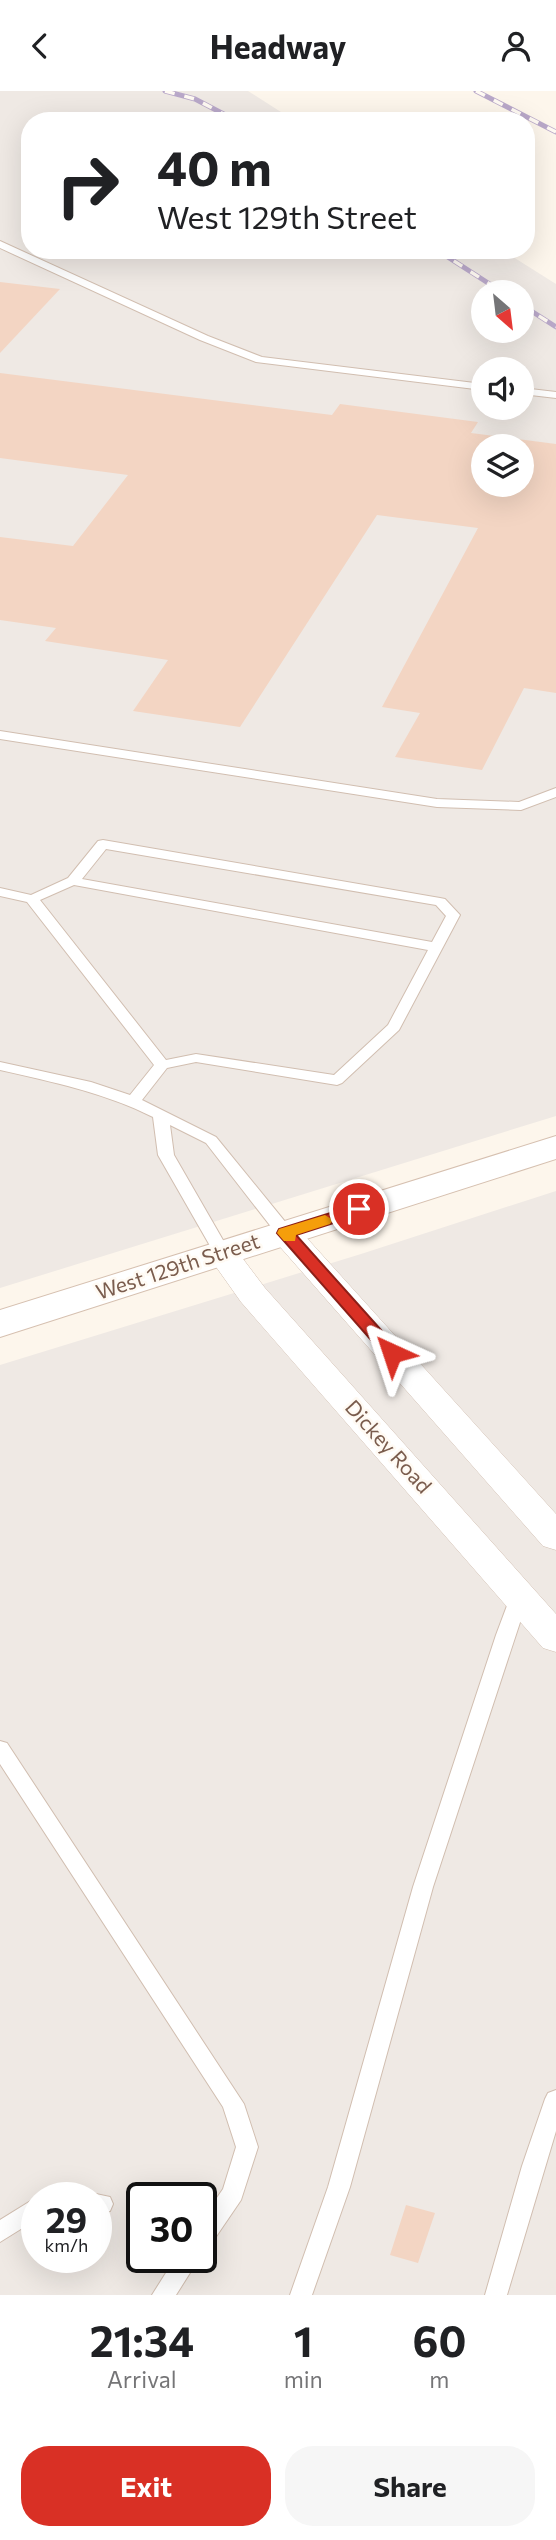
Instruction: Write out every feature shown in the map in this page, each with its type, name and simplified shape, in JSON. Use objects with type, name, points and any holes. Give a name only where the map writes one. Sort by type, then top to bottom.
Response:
[{"type":"main road","name":"West 129th Street","points":[[0,1324],[556,1147]]},
{"type":"street","points":[[285,1233],[556,1537]]},
{"type":"street","name":"Dickey Road","points":[[223,1254],[253,1295],[556,1638]]},
{"type":"lane","points":[[0,244],[21,254]]},
{"type":"lane","points":[[33,259],[204,338],[260,360],[471,386]]},
{"type":"lane","points":[[534,392],[556,395]]},
{"type":"lane","points":[[0,735],[437,803],[521,806],[556,792]]},
{"type":"lane","points":[[0,892],[32,899],[72,881],[103,845],[440,902],[453,915],[394,1027],[337,1080],[196,1058],[162,1065],[133,1101]]},
{"type":"lane","points":[[72,881],[436,947]]},
{"type":"lane","points":[[32,899],[162,1065]]},
{"type":"lane","points":[[0,1066],[86,1085],[133,1101],[211,1140],[285,1233]]},
{"type":"lane","points":[[161,1117],[166,1155],[223,1254]]},
{"type":"lane","points":[[301,2295],[340,2187],[423,1887],[520,1595]]},
{"type":"lane","points":[[0,1749],[233,2103],[247,2147],[233,2193],[217,2216]]},
{"type":"lane","points":[[496,2295],[533,2166],[556,2099]]},
{"type":"lane","points":[[0,2232],[21,2218]]},
{"type":"lane","points":[[163,2295],[178,2273]]},
{"type":"shaded area","points":[[0,91],[248,91],[281,112],[21,112],[21,259],[516,259],[556,284],[556,1116],[0,1288]]},
{"type":"shaded area","points":[[556,1191],[556,2295],[0,2295],[0,1365]]},
{"type":"building","points":[[0,282],[60,289],[0,353]]},
{"type":"building","points":[[0,373],[332,415],[340,404],[478,422],[471,433],[479,434],[471,434],[471,497],[534,497],[534,441],[556,444],[556,693],[524,688],[482,770],[395,757],[420,713],[382,707],[478,528],[377,515],[240,727],[133,711],[168,660],[45,641],[56,628],[0,620],[0,537],[73,546],[128,475],[0,458]]},
{"type":"building","points":[[406,2205],[435,2213],[418,2263],[390,2255]]},
{"type":"railway","points":[[165,91],[195,99],[220,112]]},
{"type":"railway","points":[[476,91],[517,112]]},
{"type":"railway","points":[[535,121],[556,132]]},
{"type":"railway","points":[[451,259],[483,280]]},
{"type":"railway","points":[[534,313],[556,327]]},
{"type":"slow traffic","points":[[289,1237],[285,1233],[325,1220]]},
{"type":"route","points":[[359,1209],[285,1233],[392,1353]]}]
